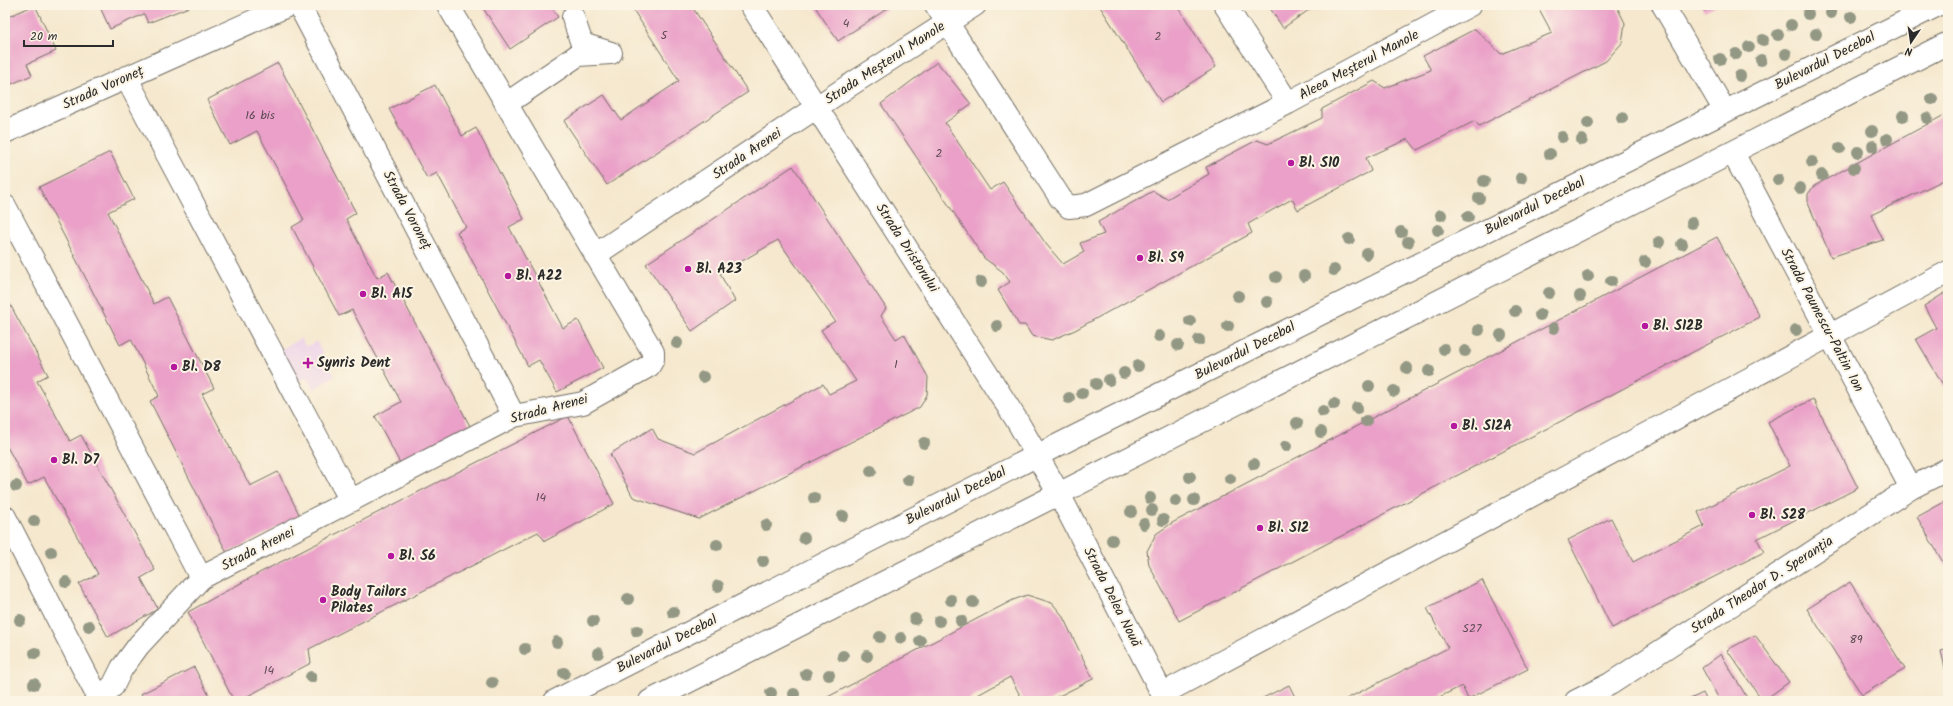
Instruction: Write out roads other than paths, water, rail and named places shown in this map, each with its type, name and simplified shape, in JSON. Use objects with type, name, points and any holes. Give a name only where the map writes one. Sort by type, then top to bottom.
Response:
[{"type":"street","name":"Strada Voroneț","points":[[5,132],[289,5]]},
{"type":"street","name":"Strada Voroneț","points":[[299,5],[514,416]]},
{"type":"street","points":[[448,5],[595,255]]},
{"type":"street","name":"Strada Dristorului","points":[[751,5],[1038,455],[1059,494]]},
{"type":"street","name":"Strada Meșterul Manole","points":[[816,107],[942,14],[975,5]]},
{"type":"street","name":"Aleea Meșterul Manole","points":[[1225,5],[1288,103],[1470,5]]},
{"type":"street","points":[[1663,5],[1725,111]]},
{"type":"street","name":"Bulevardul Decebal","points":[[555,701],[1038,455],[1938,5]]},
{"type":"street","points":[[942,14],[973,60],[1061,200],[1069,206],[1086,205],[1288,103]]},
{"type":"street","points":[[506,104],[578,55],[611,53],[582,44],[573,17]]},
{"type":"street","points":[[650,701],[1948,42]]},
{"type":"street","points":[[126,77],[351,501]]},
{"type":"street","name":"Strada Arenei","points":[[97,700],[113,686],[122,668],[139,645],[201,578],[514,416],[583,403],[649,366],[653,359],[653,352],[595,255],[816,107]]},
{"type":"street","name":"Strada Paunescu-Paltin Ion","points":[[1732,153],[1911,488]]},
{"type":"street","points":[[5,206],[201,578]]},
{"type":"street","points":[[1164,698],[1948,272]]},
{"type":"street","name":"Strada Theodor D. Speranția","points":[[1576,701],[1610,684],[1911,488],[1948,469]]},
{"type":"street","name":"Strada Delea Nouă","points":[[1059,494],[1164,698]]},
{"type":"street","points":[[5,517],[97,700]]},
{"type":"place","name":"Bl. S10","points":[[1291,163]]},
{"type":"place","name":"Bl. S9","points":[[1140,258]]},
{"type":"place","name":"Bl. A23","points":[[688,269]]},
{"type":"place","name":"Bl. A22","points":[[508,276]]},
{"type":"place","name":"Bl. A15","points":[[363,294]]},
{"type":"place","name":"Bl. S12B","points":[[1645,326]]},
{"type":"place","name":"Synris Dent","points":[[308,363]]},
{"type":"place","name":"Bl. D8","points":[[174,367]]},
{"type":"place","name":"Bl. S12A","points":[[1454,426]]},
{"type":"place","name":"Bl. D7","points":[[54,460]]},
{"type":"place","name":"Bl. S28","points":[[1752,515]]},
{"type":"place","name":"Bl. S12","points":[[1260,528]]},
{"type":"place","name":"Bl. S6","points":[[391,556]]},
{"type":"place","name":"Body Tailors Pilates","points":[[323,600]]}]
